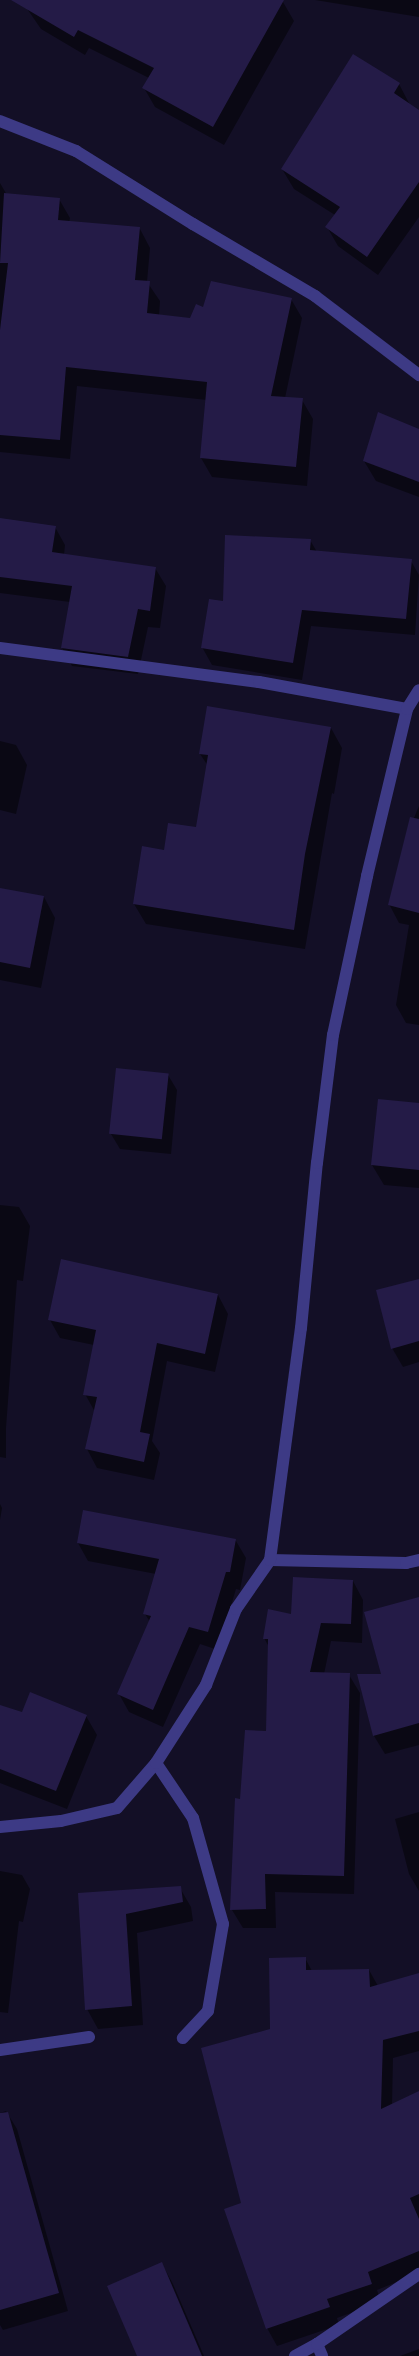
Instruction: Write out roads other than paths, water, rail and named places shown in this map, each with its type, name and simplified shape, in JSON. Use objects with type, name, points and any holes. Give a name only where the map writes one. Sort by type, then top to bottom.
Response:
[{"type":"street","points":[[0,121],[76,151],[193,224],[315,296],[419,375]]},
{"type":"street","points":[[0,648],[259,682],[408,709]]},
{"type":"street","points":[[0,1827],[61,1821],[117,1808],[156,1764],[206,1685],[236,1609],[270,1560],[301,1328],[317,1163],[333,1035],[367,876],[408,709],[419,690]]},
{"type":"street","points":[[270,1560],[406,1563],[419,1560]]},
{"type":"street","points":[[156,1764],[193,1818],[223,1924],[208,2011],[183,2038]]},
{"type":"street","points":[[0,2050],[89,2037]]},
{"type":"street","points":[[295,2356],[320,2350],[419,2274]]}]
